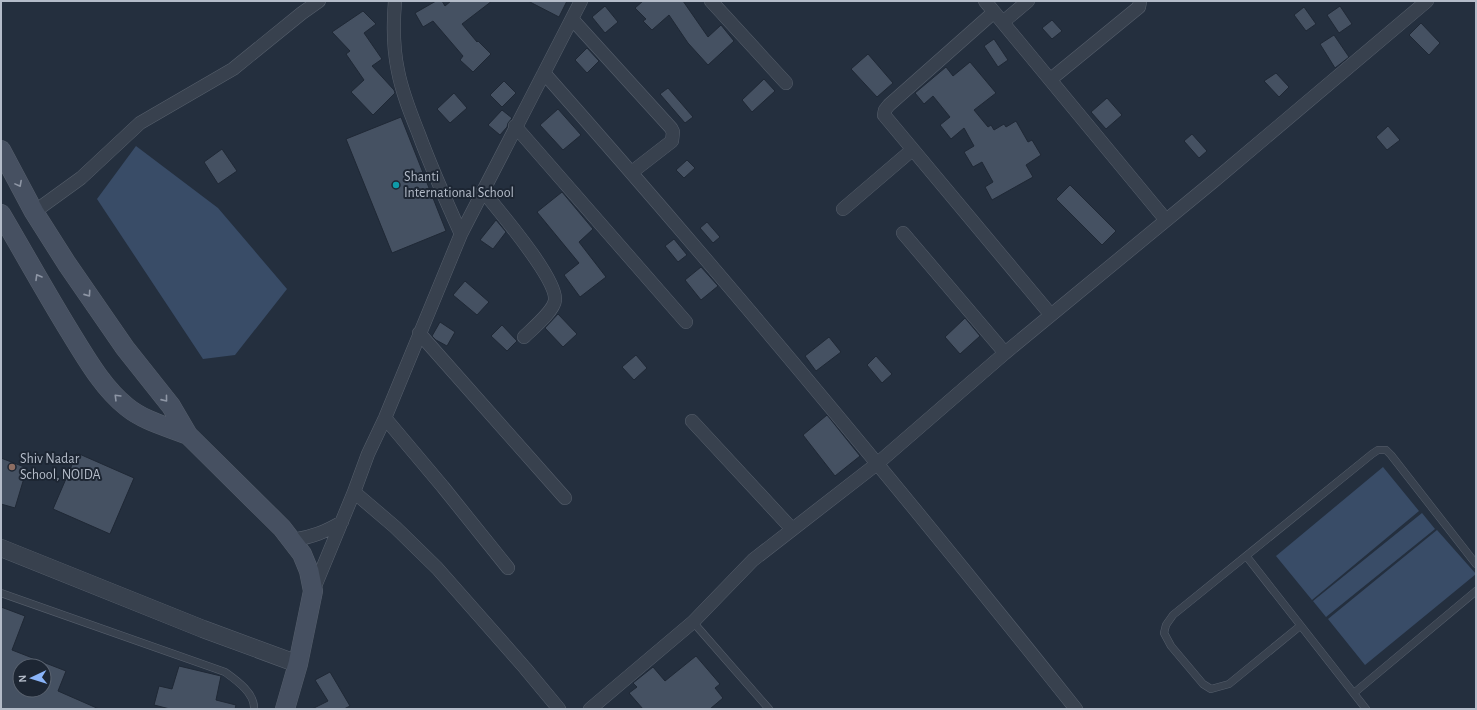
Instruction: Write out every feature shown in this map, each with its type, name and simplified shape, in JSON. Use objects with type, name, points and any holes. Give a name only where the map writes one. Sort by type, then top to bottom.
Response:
[{"type":"main road","points":[[1,150],[34,212],[67,264],[125,348],[171,406],[188,436],[269,515],[293,540],[302,554],[309,571],[313,591],[298,664],[285,709]]},
{"type":"main road","points":[[1,214],[82,352],[108,387],[127,407],[149,420],[188,436]]},
{"type":"street","points":[[34,212],[81,178],[140,123],[233,69],[319,1]]},
{"type":"street","points":[[395,1],[393,26],[394,50],[405,100],[461,234]]},
{"type":"street","points":[[313,591],[342,522],[368,454],[385,418],[461,234],[580,1]]},
{"type":"street","points":[[711,1],[786,83]]},
{"type":"street","points":[[985,1],[1166,220]]},
{"type":"street","points":[[1002,22],[1028,1]]},
{"type":"street","points":[[1051,79],[1139,7],[1140,1]]},
{"type":"street","points":[[590,709],[693,622],[753,560],[878,463],[1005,353],[1427,1]]},
{"type":"street","points":[[994,12],[917,80],[885,110],[884,115],[1051,315]]},
{"type":"street","points":[[572,19],[673,132],[672,141],[632,172]]},
{"type":"street","points":[[544,73],[632,172],[878,463],[1076,709]]},
{"type":"street","points":[[515,126],[686,322]]},
{"type":"street","points":[[843,209],[912,150]]},
{"type":"street","points":[[483,191],[529,249],[548,278],[553,291],[555,299],[552,308],[524,337]]},
{"type":"street","points":[[903,232],[1005,353]]},
{"type":"street","points":[[419,333],[565,498]]},
{"type":"street","points":[[385,418],[508,568]]},
{"type":"street","points":[[692,421],[792,529]]},
{"type":"street","points":[[354,492],[395,527],[437,568],[520,662],[559,709]]},
{"type":"street","points":[[293,540],[315,536],[326,532],[342,522]]},
{"type":"street","points":[[1,548],[196,626],[298,664]]},
{"type":"lane","points":[[1300,626],[1229,684],[1215,688],[1211,688],[1203,684],[1171,646],[1164,633],[1166,625],[1173,616],[1378,450],[1386,450],[1476,564]]},
{"type":"lane","points":[[1247,557],[1366,709]]},
{"type":"lane","points":[[1354,694],[1476,591]]},
{"type":"lane","points":[[1,593],[225,672],[243,685],[254,704],[254,709]]},
{"type":"lane","points":[[693,622],[769,709]]},
{"type":"water","points":[[136,146],[218,208],[287,289],[235,355],[203,359],[97,199]]},
{"type":"water","points":[[1383,467],[1419,511],[1312,600],[1276,556]]},
{"type":"water","points":[[1422,513],[1435,529],[1326,617],[1313,601]]},
{"type":"water","points":[[1437,530],[1476,574],[1365,665],[1328,619]]},
{"type":"building","points":[[436,1],[442,1],[445,6],[451,1],[492,1],[462,24],[477,42],[478,41],[491,54],[473,72],[460,60],[463,56],[433,21],[423,27],[415,13]]},
{"type":"building","points":[[528,1],[567,1],[559,17]]},
{"type":"building","points":[[643,1],[683,1],[708,37],[721,25],[734,41],[708,65],[688,43],[669,15],[652,30],[643,21],[646,19],[635,8]]},
{"type":"building","points":[[605,6],[618,22],[605,33],[592,17]]},
{"type":"building","points":[[1340,6],[1352,24],[1339,33],[1327,15]]},
{"type":"building","points":[[1304,7],[1316,24],[1306,31],[1294,15]]},
{"type":"building","points":[[363,11],[376,24],[364,33],[382,59],[372,66],[395,93],[373,115],[351,92],[364,80],[346,54],[350,51],[332,32]]},
{"type":"building","points":[[1052,20],[1062,31],[1052,39],[1042,28]]},
{"type":"building","points":[[1421,23],[1440,43],[1429,55],[1409,35]]},
{"type":"building","points":[[1334,35],[1349,57],[1335,68],[1320,44]]},
{"type":"building","points":[[994,39],[1008,60],[998,67],[984,46]]},
{"type":"building","points":[[587,48],[599,61],[587,73],[575,60]]},
{"type":"building","points":[[868,54],[893,83],[877,97],[851,69]]},
{"type":"building","points":[[970,62],[996,93],[974,110],[988,127],[991,125],[994,130],[1004,124],[1006,127],[1016,121],[1028,142],[1032,140],[1041,155],[1026,165],[1033,177],[992,200],[985,187],[993,182],[982,162],[973,167],[964,152],[974,146],[964,128],[951,139],[940,125],[950,117],[933,96],[924,104],[915,93],[946,67],[953,76]]},
{"type":"building","points":[[1276,73],[1289,87],[1279,97],[1264,81]]},
{"type":"building","points":[[764,79],[775,91],[752,112],[742,100]]},
{"type":"building","points":[[504,81],[516,93],[502,107],[490,95]]},
{"type":"building","points":[[668,88],[693,117],[685,123],[660,94]]},
{"type":"building","points":[[454,93],[467,108],[450,123],[437,109]]},
{"type":"building","points":[[1107,98],[1122,115],[1106,129],[1091,112]]},
{"type":"building","points":[[558,109],[581,135],[563,150],[540,125]]},
{"type":"building","points":[[502,110],[512,118],[500,135],[488,125]]},
{"type":"building","name":"Shanti International School","points":[[401,117],[446,231],[392,253],[346,139]]},
{"type":"building","points":[[1388,126],[1400,140],[1387,150],[1376,137]]},
{"type":"building","points":[[1192,134],[1207,151],[1199,158],[1184,141]]},
{"type":"building","points":[[222,149],[237,171],[218,184],[204,162]]},
{"type":"building","points":[[687,160],[695,168],[684,178],[676,170]]},
{"type":"building","points":[[1070,185],[1116,231],[1102,245],[1056,199]]},
{"type":"building","points":[[562,192],[593,229],[579,242],[606,277],[580,297],[564,275],[579,263],[537,212]]},
{"type":"building","points":[[496,220],[506,232],[493,249],[480,240]]},
{"type":"building","points":[[707,222],[720,237],[713,243],[700,228]]},
{"type":"building","points":[[674,239],[687,255],[678,262],[665,246]]},
{"type":"building","points":[[701,267],[718,286],[701,300],[685,280]]},
{"type":"building","points":[[465,281],[489,302],[477,315],[453,295]]},
{"type":"building","points":[[558,314],[577,334],[563,347],[545,328]]},
{"type":"building","points":[[965,318],[980,336],[960,354],[945,337]]},
{"type":"building","points":[[440,322],[455,332],[447,346],[432,336]]},
{"type":"building","points":[[502,325],[517,341],[507,351],[491,336]]},
{"type":"building","points":[[829,337],[841,352],[816,371],[805,356]]},
{"type":"building","points":[[636,355],[647,368],[634,380],[622,367]]},
{"type":"building","points":[[876,356],[892,374],[882,383],[867,365]]},
{"type":"building","points":[[827,415],[860,456],[835,476],[803,435]]},
{"type":"building","points":[[77,453],[134,478],[110,534],[53,509]]},
{"type":"building","points":[[1,458],[27,468],[15,508],[1,504]]},
{"type":"building","points":[[1,607],[25,616],[12,650],[33,658],[12,658],[12,698],[52,698],[52,666],[66,671],[58,691],[99,709],[1,709]]},
{"type":"building","points":[[696,656],[720,684],[715,688],[723,698],[710,709],[643,709],[629,693],[637,687],[633,683],[653,667],[665,681]]},
{"type":"building","points":[[179,666],[221,676],[216,700],[236,705],[235,709],[170,709],[154,705],[159,686],[172,689]]},
{"type":"building","points":[[330,672],[350,706],[344,709],[312,709],[328,701],[315,680]]},
{"type":"place","name":"Shanti International School","points":[[396,185]]},
{"type":"place","name":"Shiv Nadar School, NOIDA","points":[[12,467]]}]
